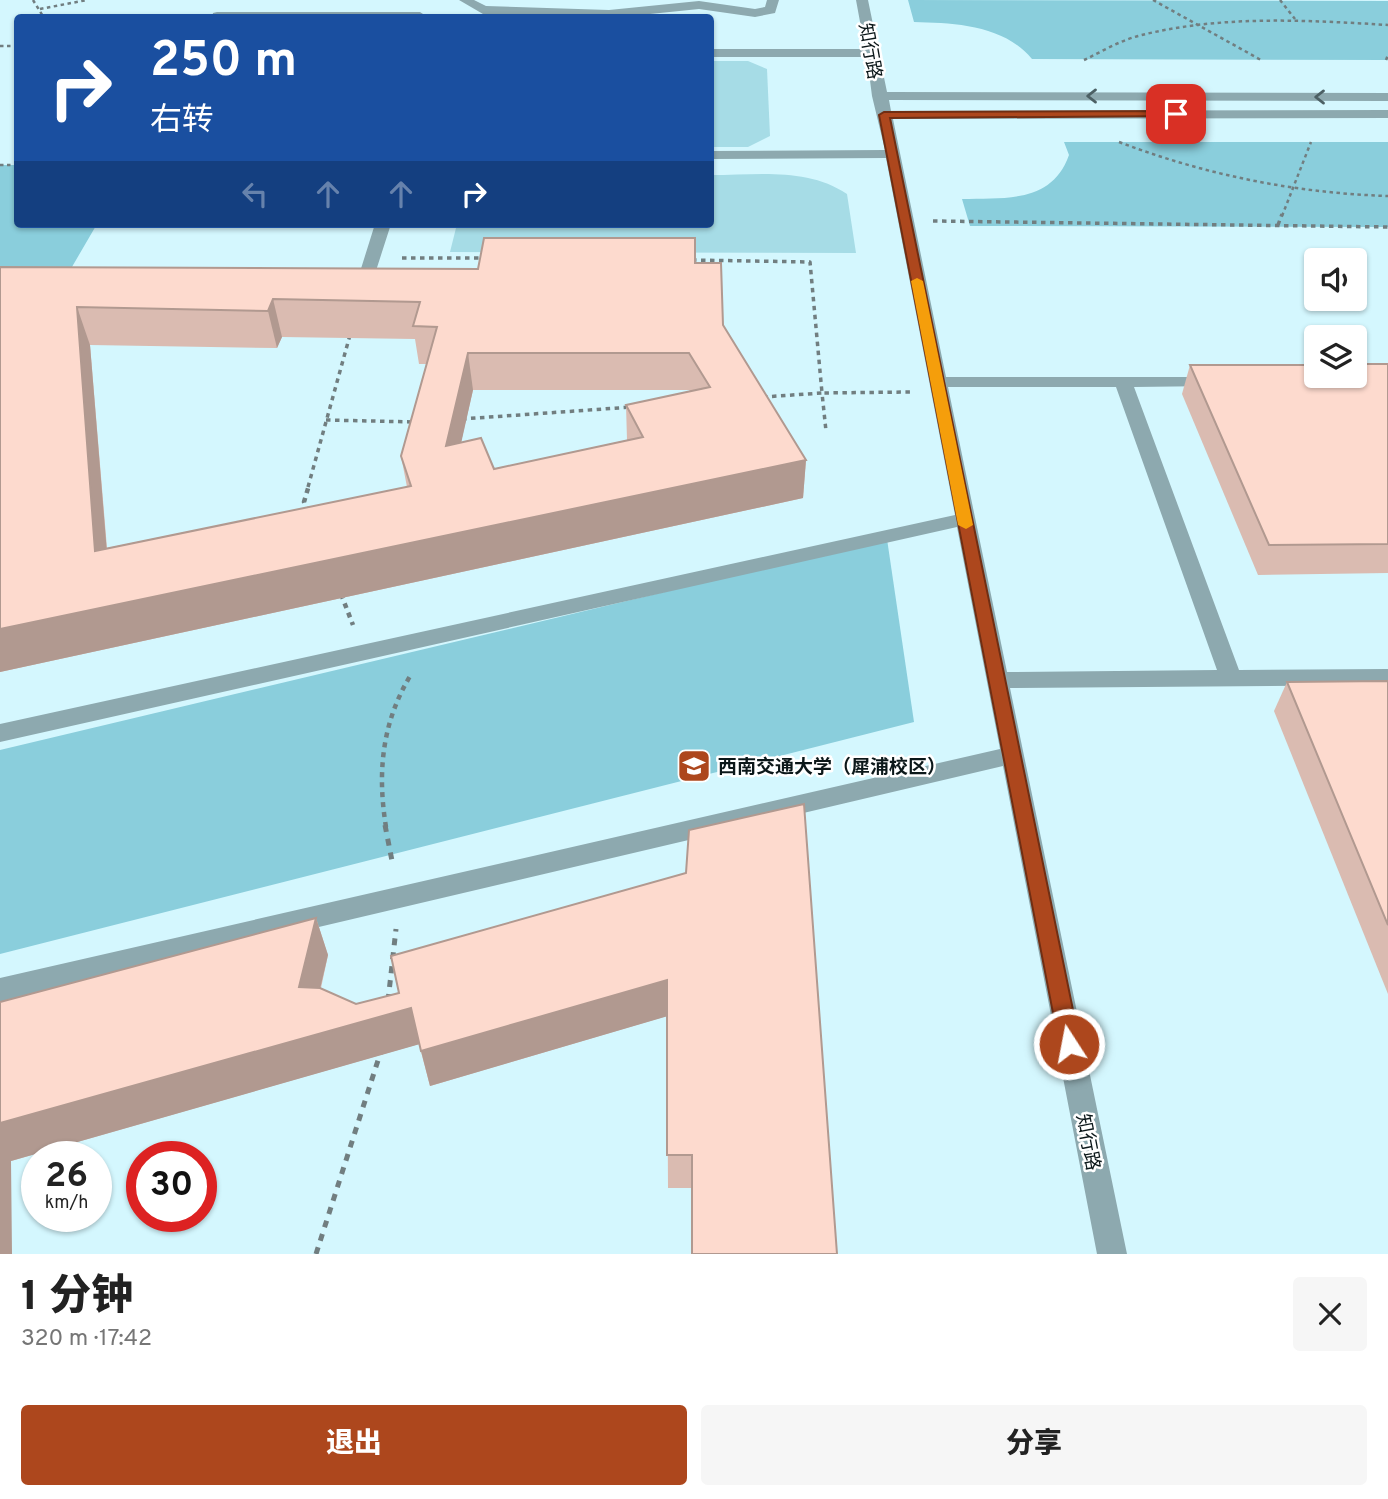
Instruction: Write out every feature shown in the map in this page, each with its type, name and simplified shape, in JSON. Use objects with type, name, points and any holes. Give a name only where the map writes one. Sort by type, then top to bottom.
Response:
[{"type":"street","points":[[465,0],[481,14],[609,14],[699,5],[755,12],[771,10],[774,0]]},
{"type":"street","name":"知行路","points":[[862,0],[1112,1254]]},
{"type":"street","points":[[714,53],[871,53]]},
{"type":"street","points":[[882,105],[1388,97]]},
{"type":"street","points":[[882,105],[1388,114]]},
{"type":"street","points":[[714,155],[891,154]]},
{"type":"street","points":[[338,280],[365,280],[382,228]]},
{"type":"street","points":[[1123,381],[1231,678]]},
{"type":"street","points":[[938,386],[1234,381]]},
{"type":"street","points":[[0,733],[964,519]]},
{"type":"street","points":[[996,680],[1388,677]]},
{"type":"street","points":[[0,990],[1012,755]]},
{"type":"path","points":[[33,0],[42,14]]},
{"type":"path","points":[[40,9],[87,0]]},
{"type":"path","points":[[1153,0],[1261,60]]},
{"type":"path","points":[[1280,0],[1296,20]]},
{"type":"path","points":[[1084,60],[1136,37],[1202,27],[1296,20],[1388,25]]},
{"type":"path","points":[[1386,60],[1388,55]]},
{"type":"path","points":[[1118,142],[1159,159],[1291,187],[1351,196],[1388,196]]},
{"type":"path","points":[[1278,225],[1311,142]]},
{"type":"path","points":[[905,221],[1388,226]]},
{"type":"path","points":[[373,257],[496,258]]},
{"type":"path","points":[[687,260],[810,261],[826,430]]},
{"type":"path","points":[[309,514],[304,502],[351,331]]},
{"type":"path","points":[[754,398],[938,386]]},
{"type":"path","points":[[453,420],[644,406]]},
{"type":"path","points":[[326,420],[399,424],[426,422]]},
{"type":"path","points":[[339,589],[363,651]]},
{"type":"path","points":[[387,1010],[400,895],[383,823],[380,757],[400,690],[443,633]]},
{"type":"path","points":[[316,1254],[382,1045]]},
{"type":"shaded area","name":"西南交通大学（犀浦校区）","points":[[0,0],[1388,0],[1388,1254],[0,1254]]},
{"type":"shaded area","points":[[908,0],[1388,1],[1388,60],[1032,59],[1008,39],[978,28],[914,22]]},
{"type":"shaded area","points":[[714,61],[748,61],[767,69],[770,136],[748,147],[714,147]]},
{"type":"shaded area","points":[[1064,142],[1388,142],[1388,227],[970,226],[962,199],[1011,197],[1039,190],[1061,171],[1069,155]]},
{"type":"shaded area","points":[[0,165],[14,165],[14,228],[95,228],[69,272],[0,274]]},
{"type":"shaded area","points":[[781,174],[816,180],[847,194],[856,253],[450,252],[456,228],[714,228],[714,175]]},
{"type":"shaded area","points":[[887,539],[914,722],[0,954],[0,750]]},
{"type":"building","points":[[484,238],[695,238],[695,263],[721,263],[723,325],[806,460],[0,629],[0,267],[478,269]],"holes":[[[273,299],[420,302],[413,326],[437,327],[401,456],[411,486],[95,551],[77,307],[268,311]],[[468,353],[689,353],[710,387],[626,405],[643,437],[494,469],[481,438],[446,446]]]},
{"type":"building","points":[[1367,364],[1388,364],[1388,544],[1269,545],[1190,365],[1304,365],[1304,388],[1367,388]]},
{"type":"building","points":[[1388,681],[1388,925],[1287,682]]},
{"type":"building","points":[[804,804],[837,1254],[692,1254],[692,1155],[667,1155],[667,980],[421,1051],[411,1008],[0,1123],[0,1002],[316,918],[299,987],[320,988],[356,1004],[399,993],[391,956],[686,873],[689,830]]},
{"type":"slow traffic","points":[[917,281],[966,525]]},
{"type":"place","name":"西南交通大学（犀浦校区）","points":[[694,766]]},
{"type":"route","points":[[1069,1044],[884,115],[1176,114]]}]
